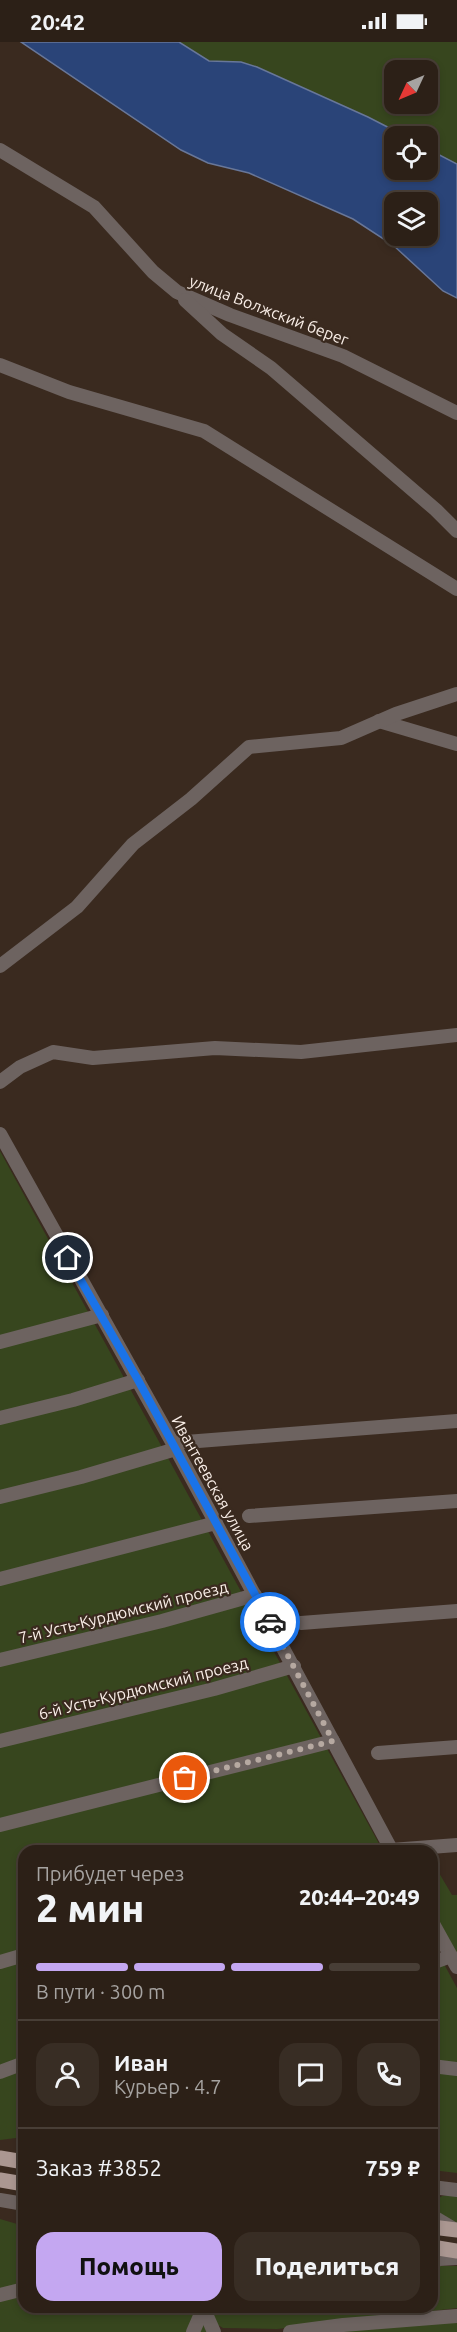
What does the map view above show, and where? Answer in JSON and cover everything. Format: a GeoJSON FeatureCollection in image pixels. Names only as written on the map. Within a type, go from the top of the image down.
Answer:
{"type":"FeatureCollection","features":[{"type":"Feature","properties":{"kind":"main road"},"geometry":{"type":"LineString","coordinates":[[0,2158],[18,2161]]}},
{"type":"Feature","properties":{"kind":"main road"},"geometry":{"type":"LineString","coordinates":[[0,2180],[18,2183]]}},
{"type":"Feature","properties":{"kind":"main road"},"geometry":{"type":"LineString","coordinates":[[438,2228],[457,2230]]}},
{"type":"Feature","properties":{"kind":"main road"},"geometry":{"type":"LineString","coordinates":[[438,2248],[457,2251]]}},
{"type":"Feature","properties":{"kind":"street","name":"улица Волжский берег"},"geometry":{"type":"LineString","coordinates":[[0,150],[94,207],[153,272],[177,292],[230,315],[343,356],[457,413]]}},
{"type":"Feature","properties":{"kind":"street"},"geometry":{"type":"LineString","coordinates":[[177,292],[222,334],[271,368],[436,510],[457,531]]}},
{"type":"Feature","properties":{"kind":"street"},"geometry":{"type":"LineString","coordinates":[[0,365],[69,392],[204,431],[457,589]]}},
{"type":"Feature","properties":{"kind":"street"},"geometry":{"type":"LineString","coordinates":[[0,966],[77,907],[133,843],[191,799],[249,747],[341,738],[379,721],[457,694]]}},
{"type":"Feature","properties":{"kind":"street"},"geometry":{"type":"LineString","coordinates":[[379,721],[457,744]]}},
{"type":"Feature","properties":{"kind":"street"},"geometry":{"type":"LineString","coordinates":[[0,1082],[20,1067],[53,1052],[93,1058],[215,1048],[301,1052],[457,1035]]}},
{"type":"Feature","properties":{"kind":"street","name":"Ивантеевская улица"},"geometry":{"type":"LineString","coordinates":[[0,1134],[175,1446],[389,1845]]}},
{"type":"Feature","properties":{"kind":"street"},"geometry":{"type":"LineString","coordinates":[[0,1342],[102,1315]]}},
{"type":"Feature","properties":{"kind":"street"},"geometry":{"type":"LineString","coordinates":[[0,1418],[73,1400],[138,1380]]}},
{"type":"Feature","properties":{"kind":"street"},"geometry":{"type":"LineString","coordinates":[[0,1497],[81,1477],[175,1446],[457,1421]]}},
{"type":"Feature","properties":{"kind":"street"},"geometry":{"type":"LineString","coordinates":[[249,1516],[457,1501]]}},
{"type":"Feature","properties":{"kind":"street"},"geometry":{"type":"LineString","coordinates":[[0,1579],[216,1522]]}},
{"type":"Feature","properties":{"kind":"street","name":"7-й Усть-Курдюмский проезд"},"geometry":{"type":"LineString","coordinates":[[0,1660],[162,1621],[255,1595]]}},
{"type":"Feature","properties":{"kind":"street"},"geometry":{"type":"LineString","coordinates":[[301,1623],[457,1611]]}},
{"type":"Feature","properties":{"kind":"street","name":"6-й Усть-Курдюмский проезд"},"geometry":{"type":"LineString","coordinates":[[0,1741],[214,1689],[294,1666]]}},
{"type":"Feature","properties":{"kind":"street"},"geometry":{"type":"LineString","coordinates":[[0,1825],[333,1741]]}},
{"type":"Feature","properties":{"kind":"street"},"geometry":{"type":"LineString","coordinates":[[378,1753],[457,1747]]}},
{"type":"Feature","properties":{"kind":"street"},"geometry":{"type":"LineString","coordinates":[[438,1846],[457,1845]]}},
{"type":"Feature","properties":{"kind":"street"},"geometry":{"type":"LineString","coordinates":[[438,1933],[454,1962],[438,1963]]}},
{"type":"Feature","properties":{"kind":"street"},"geometry":{"type":"LineString","coordinates":[[0,1962],[18,1957]]}},
{"type":"Feature","properties":{"kind":"street"},"geometry":{"type":"LineString","coordinates":[[0,2072],[18,2065]]}},
{"type":"Feature","properties":{"kind":"street"},"geometry":{"type":"LineString","coordinates":[[438,2067],[457,2069]]}},
{"type":"Feature","properties":{"kind":"street"},"geometry":{"type":"LineString","coordinates":[[438,2188],[457,2190]]}},
{"type":"Feature","properties":{"kind":"street"},"geometry":{"type":"LineString","coordinates":[[0,2200],[18,2203]]}},
{"type":"Feature","properties":{"kind":"street"},"geometry":{"type":"LineString","coordinates":[[438,2219],[457,2230]]}},
{"type":"Feature","properties":{"kind":"street"},"geometry":{"type":"LineString","coordinates":[[438,2260],[457,2258]]}},
{"type":"Feature","properties":{"kind":"street"},"geometry":{"type":"LineString","coordinates":[[0,2295],[18,2290]]}},
{"type":"Feature","properties":{"kind":"street"},"geometry":{"type":"LineString","coordinates":[[193,2332],[200,2313]]}},
{"type":"Feature","properties":{"kind":"street"},"geometry":{"type":"LineString","coordinates":[[204,2313],[214,2332]]}},
{"type":"Feature","properties":{"kind":"street"},"geometry":{"type":"LineString","coordinates":[[291,2332],[409,2327],[457,2316]]}},
{"type":"Feature","properties":{"kind":"green space"},"geometry":{"type":"Polygon","coordinates":[[[179,42],[457,42],[457,164],[438,154],[438,126],[386,126],[257,67],[228,61],[209,61],[179,42]]]}},
{"type":"Feature","properties":{"kind":"green space"},"geometry":{"type":"Polygon","coordinates":[[[0,1151],[380,1845],[18,1845],[18,2138],[0,2140],[0,1151]]]}},
{"type":"Feature","properties":{"kind":"green space"},"geometry":{"type":"Polygon","coordinates":[[[438,1871],[452,1895],[457,1895],[457,1955],[438,1920],[438,1871]]]}},
{"type":"Feature","properties":{"kind":"green space"},"geometry":{"type":"Polygon","coordinates":[[[438,1953],[457,1988],[457,2173],[438,2171],[438,1953]]]}},
{"type":"Feature","properties":{"kind":"green space"},"geometry":{"type":"Polygon","coordinates":[[[442,2196],[457,2196],[457,2224],[438,2214],[438,2199],[442,2196]]]}},
{"type":"Feature","properties":{"kind":"green space"},"geometry":{"type":"Polygon","coordinates":[[[0,2219],[18,2224],[18,2313],[203,2313],[210,2332],[0,2332],[0,2219]]]}},
{"type":"Feature","properties":{"kind":"green space"},"geometry":{"type":"Polygon","coordinates":[[[457,2266],[457,2308],[438,2310],[438,2267],[457,2266]]]}},
{"type":"Feature","properties":{"kind":"green space"},"geometry":{"type":"Polygon","coordinates":[[[211,2313],[414,2313],[277,2329],[223,2328],[218,2325],[211,2313]]]}},
{"type":"Feature","properties":{"kind":"green space"},"geometry":{"type":"Polygon","coordinates":[[[457,2321],[457,2332],[297,2332],[457,2321]]]}},
{"type":"Feature","properties":{"kind":"water"},"geometry":{"type":"Polygon","coordinates":[[[21,42],[179,42],[209,61],[241,62],[257,67],[386,126],[384,180],[438,180],[438,154],[457,164],[457,298],[443,291],[394,246],[438,246],[438,192],[384,192],[384,239],[353,219],[249,173],[208,163],[181,150],[21,42]]]}},
{"type":"Feature","properties":{"kind":"way so far"},"geometry":{"type":"LineString","coordinates":[[185,1778],[333,1741],[270,1622]]}},
{"type":"Feature","properties":{"kind":"route"},"geometry":{"type":"LineString","coordinates":[[68,1258],[102,1315],[270,1622]]}}]}
